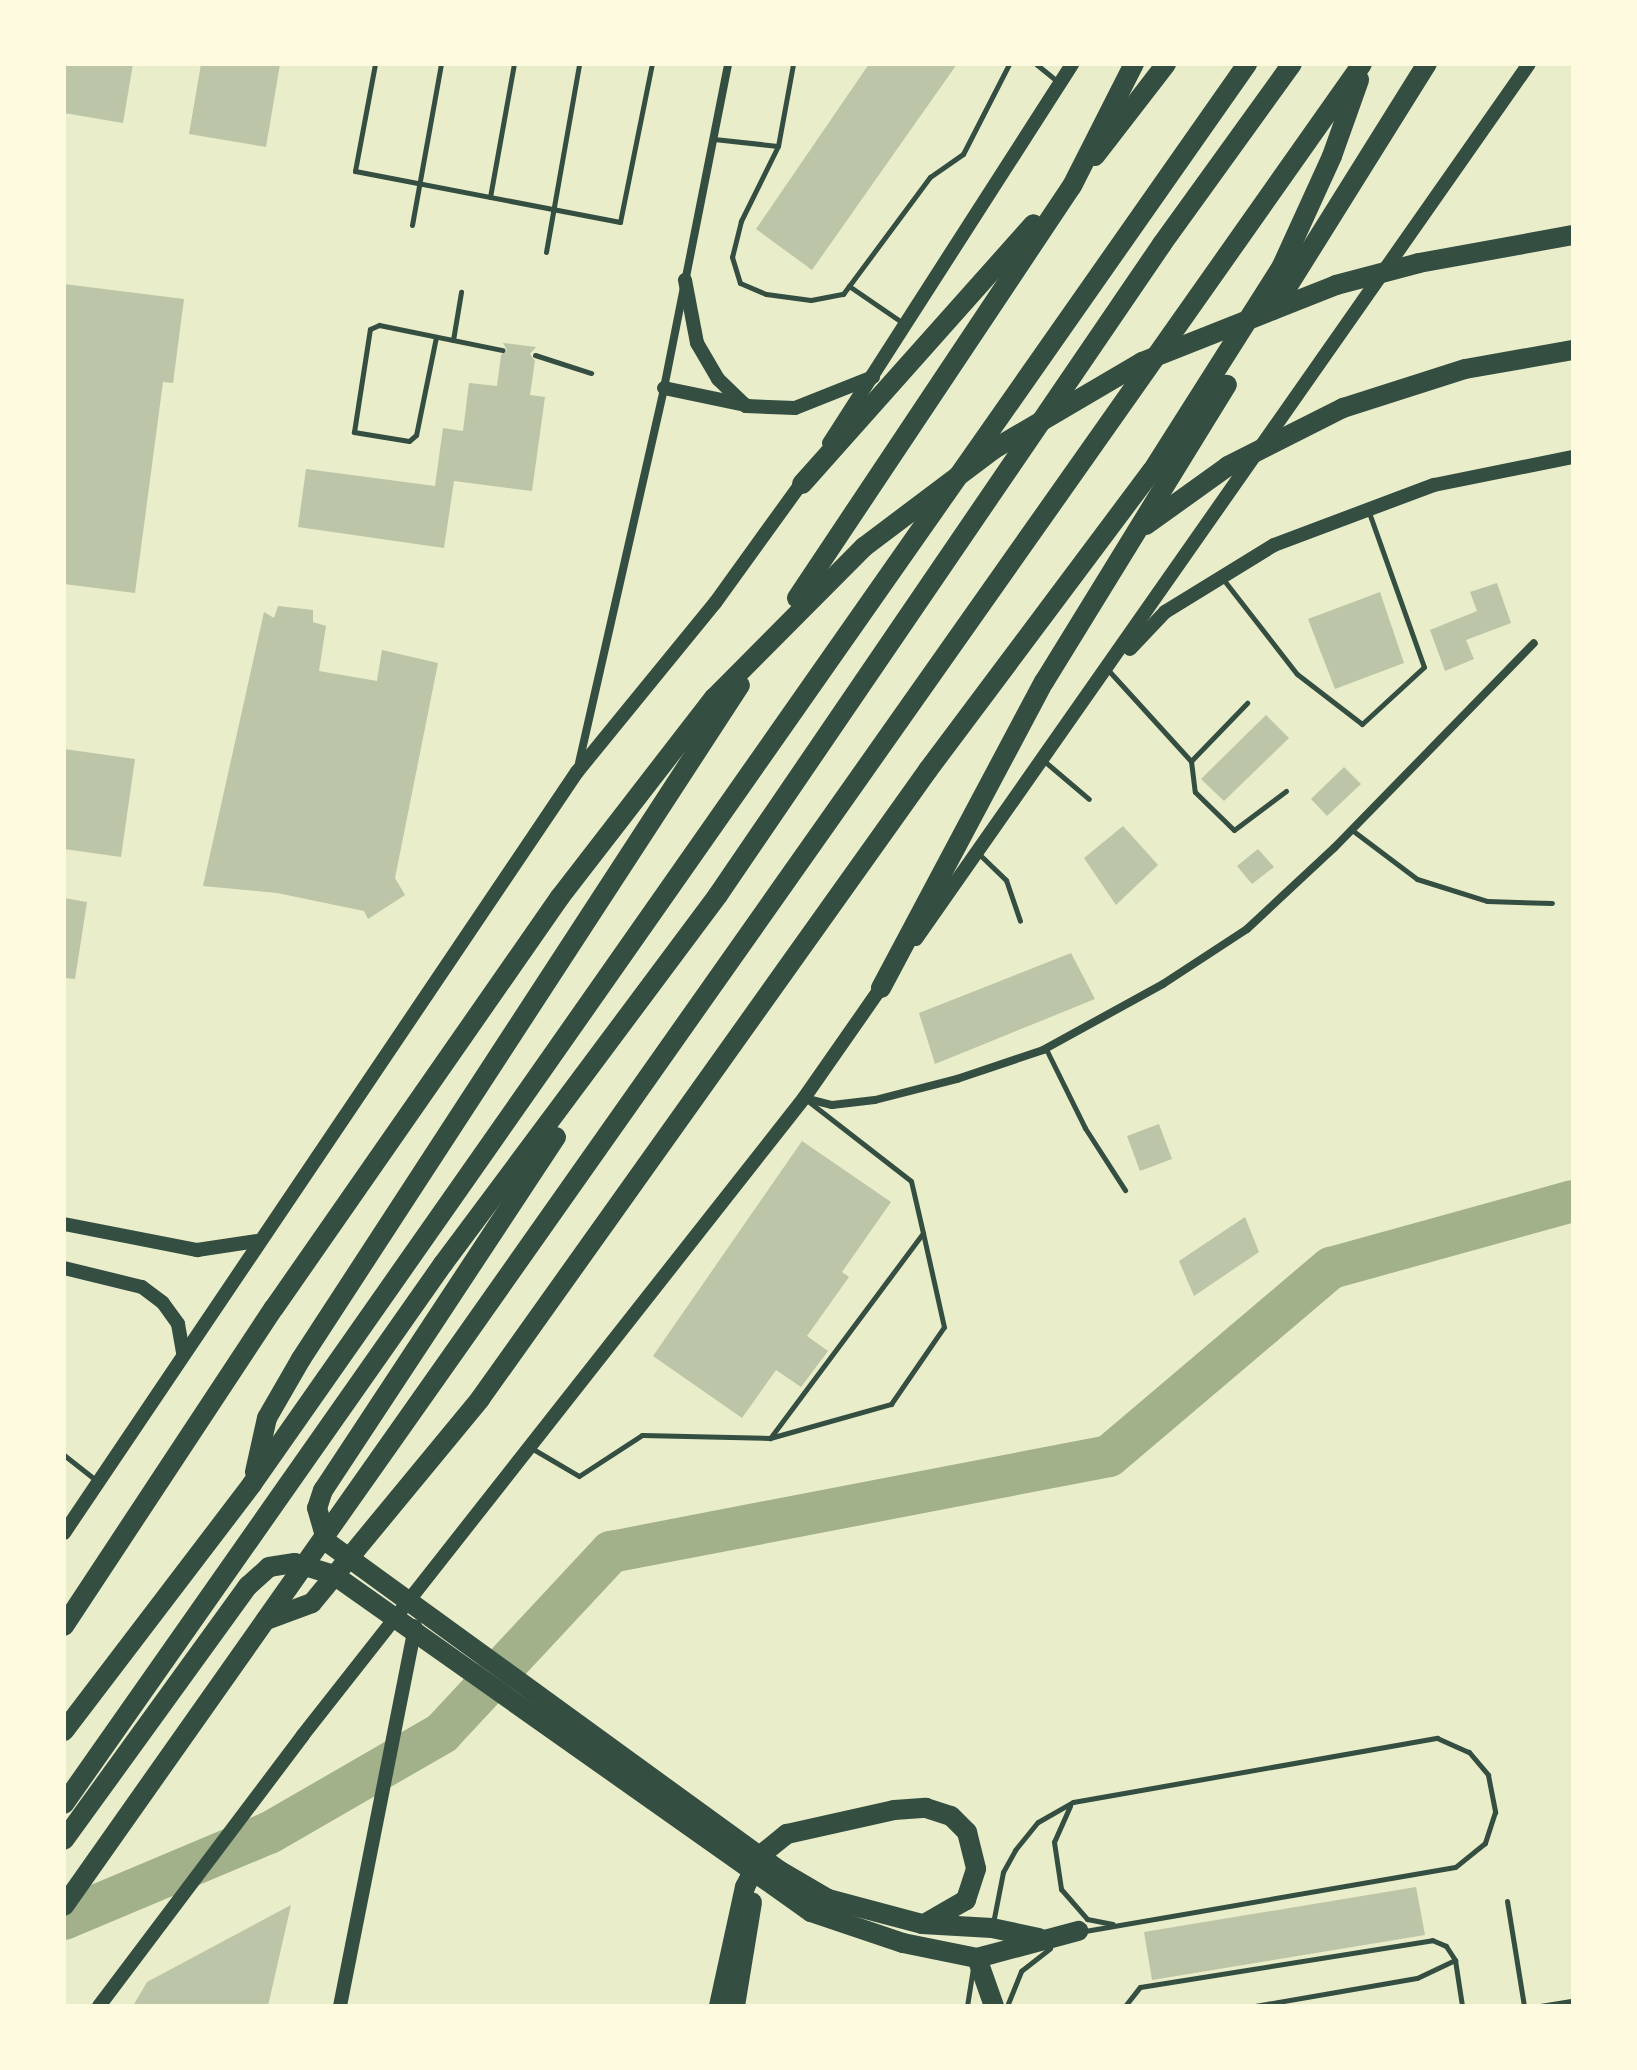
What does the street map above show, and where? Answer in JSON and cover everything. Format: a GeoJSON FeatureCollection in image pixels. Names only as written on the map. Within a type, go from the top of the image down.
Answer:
{"type":"FeatureCollection","features":[{"type":"Feature","properties":{"kind":"highway"},"geometry":{"type":"LineString","coordinates":[[252,1484],[267,1418],[301,1359],[769,641],[1072,186],[1134,64]]}},
{"type":"Feature","properties":{"kind":"highway"},"geometry":{"type":"LineString","coordinates":[[802,484],[1122,126],[1166,64]]}},
{"type":"Feature","properties":{"kind":"highway"},"geometry":{"type":"LineString","coordinates":[[64,1731],[252,1484],[1247,64]]}},
{"type":"Feature","properties":{"kind":"highway"},"geometry":{"type":"LineString","coordinates":[[64,1804],[443,1264],[718,895],[952,549],[1292,64]]}},
{"type":"Feature","properties":{"kind":"highway"},"geometry":{"type":"LineString","coordinates":[[266,1620],[312,1603],[480,1399],[965,719],[1152,471],[1251,322],[1315,196],[1363,64]]}},
{"type":"Feature","properties":{"kind":"highway"},"geometry":{"type":"LineString","coordinates":[[64,1906],[1363,64]]}},
{"type":"Feature","properties":{"kind":"highway"},"geometry":{"type":"LineString","coordinates":[[881,988],[1044,682],[1427,64]]}},
{"type":"Feature","properties":{"kind":"highway"},"geometry":{"type":"LineString","coordinates":[[64,1626],[274,1308],[560,897],[714,698],[864,547],[994,449],[1142,362],[1336,285],[1419,263],[1573,235]]}},
{"type":"Feature","properties":{"kind":"highway"},"geometry":{"type":"LineString","coordinates":[[1039,622],[1176,502],[1270,442],[1421,380],[1573,350]]}},
{"type":"Feature","properties":{"kind":"highway"},"geometry":{"type":"LineString","coordinates":[[617,1034],[569,1118],[348,1448],[323,1490],[319,1524],[335,1551],[837,1914],[1039,1938]]}},
{"type":"Feature","properties":{"kind":"highway"},"geometry":{"type":"LineString","coordinates":[[64,1840],[248,1586],[269,1567],[295,1563],[334,1575],[768,1887],[903,1943],[980,1953],[1078,1931]]}},
{"type":"Feature","properties":{"kind":"highway"},"geometry":{"type":"LineString","coordinates":[[719,2006],[735,1920],[754,1870],[762,1854],[787,1834],[812,1825],[894,1810],[926,1808],[951,1816],[967,1832],[976,1869],[966,1900],[922,1924]]}},
{"type":"Feature","properties":{"kind":"highway"},"geometry":{"type":"LineString","coordinates":[[735,2006],[754,1870]]}},
{"type":"Feature","properties":{"kind":"highway"},"geometry":{"type":"LineString","coordinates":[[980,1953],[994,2006]]}},
{"type":"Feature","properties":{"kind":"main road"},"geometry":{"type":"LineString","coordinates":[[64,1533],[257,1241],[577,772],[715,603],[802,484],[1072,64]]}},
{"type":"Feature","properties":{"kind":"main road"},"geometry":{"type":"LineString","coordinates":[[99,2006],[123,1970],[303,1735],[804,1098],[1529,64]]}},
{"type":"Feature","properties":{"kind":"main road"},"geometry":{"type":"LineString","coordinates":[[685,280],[697,343],[718,379],[746,406]]}},
{"type":"Feature","properties":{"kind":"main road"},"geometry":{"type":"LineString","coordinates":[[664,388],[746,406],[795,408],[873,377]]}},
{"type":"Feature","properties":{"kind":"main road"},"geometry":{"type":"LineString","coordinates":[[1094,687],[1165,612],[1274,545],[1367,507],[1434,485],[1573,457]]}},
{"type":"Feature","properties":{"kind":"main road"},"geometry":{"type":"LineString","coordinates":[[64,1224],[197,1250],[257,1241]]}},
{"type":"Feature","properties":{"kind":"main road"},"geometry":{"type":"LineString","coordinates":[[64,1268],[142,1287],[163,1303],[178,1324],[183,1353]]}},
{"type":"Feature","properties":{"kind":"main road"},"geometry":{"type":"LineString","coordinates":[[340,2006],[408,1679],[420,1585]]}},
{"type":"Feature","properties":{"kind":"street"},"geometry":{"type":"LineString","coordinates":[[577,772],[664,388],[728,64]]}},
{"type":"Feature","properties":{"kind":"street"},"geometry":{"type":"LineString","coordinates":[[804,1098],[832,1105],[875,1100],[1046,1049],[1163,984],[1247,929],[1352,830],[1534,643]]}},
{"type":"Feature","properties":{"kind":"lane"},"geometry":{"type":"LineString","coordinates":[[375,64],[355,171],[620,222],[652,64]]}},
{"type":"Feature","properties":{"kind":"lane"},"geometry":{"type":"LineString","coordinates":[[412,225],[441,64]]}},
{"type":"Feature","properties":{"kind":"lane"},"geometry":{"type":"LineString","coordinates":[[490,197],[514,64]]}},
{"type":"Feature","properties":{"kind":"lane"},"geometry":{"type":"LineString","coordinates":[[546,252],[579,64]]}},
{"type":"Feature","properties":{"kind":"lane"},"geometry":{"type":"LineString","coordinates":[[793,64],[778,146],[741,221],[732,257],[740,283],[766,294],[811,300],[843,294],[930,177],[963,154],[1009,64]]}},
{"type":"Feature","properties":{"kind":"lane"},"geometry":{"type":"LineString","coordinates":[[1036,64],[1060,84]]}},
{"type":"Feature","properties":{"kind":"lane"},"geometry":{"type":"LineString","coordinates":[[713,139],[778,146]]}},
{"type":"Feature","properties":{"kind":"lane"},"geometry":{"type":"LineString","coordinates":[[849,286],[906,325]]}},
{"type":"Feature","properties":{"kind":"lane"},"geometry":{"type":"LineString","coordinates":[[453,340],[461,292]]}},
{"type":"Feature","properties":{"kind":"lane"},"geometry":{"type":"LineString","coordinates":[[436,337],[416,435],[409,441],[354,432],[370,329],[379,325],[502,350]]}},
{"type":"Feature","properties":{"kind":"lane"},"geometry":{"type":"LineString","coordinates":[[535,355],[591,373]]}},
{"type":"Feature","properties":{"kind":"lane"},"geometry":{"type":"LineString","coordinates":[[1219,576],[1297,674],[1362,724],[1424,667],[1367,507]]}},
{"type":"Feature","properties":{"kind":"lane"},"geometry":{"type":"LineString","coordinates":[[1109,671],[1191,761],[1195,792],[1234,830],[1286,791]]}},
{"type":"Feature","properties":{"kind":"lane"},"geometry":{"type":"LineString","coordinates":[[1191,761],[1247,703]]}},
{"type":"Feature","properties":{"kind":"lane"},"geometry":{"type":"LineString","coordinates":[[1043,760],[1089,799]]}},
{"type":"Feature","properties":{"kind":"lane"},"geometry":{"type":"LineString","coordinates":[[1352,830],[1417,879],[1487,901],[1552,903]]}},
{"type":"Feature","properties":{"kind":"lane"},"geometry":{"type":"LineString","coordinates":[[977,852],[1006,880],[1020,921]]}},
{"type":"Feature","properties":{"kind":"lane"},"geometry":{"type":"LineString","coordinates":[[1046,1049],[1085,1128],[1125,1190]]}},
{"type":"Feature","properties":{"kind":"lane"},"geometry":{"type":"LineString","coordinates":[[529,1447],[579,1476],[642,1435],[770,1438],[891,1404],[944,1327],[911,1181],[804,1098]]}},
{"type":"Feature","properties":{"kind":"lane"},"geometry":{"type":"LineString","coordinates":[[770,1438],[923,1233]]}},
{"type":"Feature","properties":{"kind":"lane"},"geometry":{"type":"LineString","coordinates":[[64,1455],[98,1482]]}},
{"type":"Feature","properties":{"kind":"lane"},"geometry":{"type":"LineString","coordinates":[[990,1933],[1001,1881],[1015,1850],[1038,1822],[1073,1802],[1437,1738],[1469,1752],[1488,1775],[1495,1812],[1485,1843],[1455,1867],[1078,1931],[1021,1971],[1007,2006]]}},
{"type":"Feature","properties":{"kind":"lane"},"geometry":{"type":"LineString","coordinates":[[1073,1802],[1059,1821],[1054,1842],[1061,1889],[1087,1919],[1117,1925]]}},
{"type":"Feature","properties":{"kind":"lane"},"geometry":{"type":"LineString","coordinates":[[1507,1901],[1524,2006]]}},
{"type":"Feature","properties":{"kind":"lane"},"geometry":{"type":"LineString","coordinates":[[1125,2006],[1140,1987],[1432,1940],[1446,1946],[1455,1960],[1462,2006]]}},
{"type":"Feature","properties":{"kind":"lane"},"geometry":{"type":"LineString","coordinates":[[967,2006],[980,1953]]}},
{"type":"Feature","properties":{"kind":"lane"},"geometry":{"type":"LineString","coordinates":[[1255,2006],[1417,1978],[1455,1960]]}},
{"type":"Feature","properties":{"kind":"lane"},"geometry":{"type":"LineString","coordinates":[[1540,2006],[1573,2001]]}},
{"type":"Feature","properties":{"kind":"building"},"geometry":{"type":"Polygon","coordinates":[[[64,64],[133,64],[123,123],[64,113],[64,64]]]}},
{"type":"Feature","properties":{"kind":"building"},"geometry":{"type":"Polygon","coordinates":[[[201,64],[280,64],[266,147],[189,134],[201,64]]]}},
{"type":"Feature","properties":{"kind":"building"},"geometry":{"type":"Polygon","coordinates":[[[869,64],[957,64],[812,270],[756,229],[869,64]]]}},
{"type":"Feature","properties":{"kind":"building"},"geometry":{"type":"Polygon","coordinates":[[[64,284],[184,299],[173,383],[163,382],[135,593],[64,584],[64,284]]]}},
{"type":"Feature","properties":{"kind":"building"},"geometry":{"type":"Polygon","coordinates":[[[503,343],[536,347],[530,354],[535,361],[530,395],[545,397],[532,491],[454,481],[444,548],[298,527],[306,469],[435,486],[443,428],[463,431],[469,383],[497,386],[501,355],[507,350],[503,343]]]}},
{"type":"Feature","properties":{"kind":"building"},"geometry":{"type":"Polygon","coordinates":[[[1497,583],[1511,623],[1466,640],[1474,659],[1445,671],[1430,630],[1477,611],[1470,592],[1497,583]]]}},
{"type":"Feature","properties":{"kind":"building"},"geometry":{"type":"Polygon","coordinates":[[[1380,592],[1404,663],[1335,689],[1308,619],[1380,592]]]}},
{"type":"Feature","properties":{"kind":"building"},"geometry":{"type":"Polygon","coordinates":[[[278,606],[313,610],[313,622],[326,626],[319,671],[377,681],[382,650],[438,663],[395,878],[405,895],[368,919],[364,911],[277,893],[203,886],[264,612],[274,618],[278,606]]]}},
{"type":"Feature","properties":{"kind":"building"},"geometry":{"type":"Polygon","coordinates":[[[1266,715],[1289,738],[1224,801],[1201,779],[1266,715]]]}},
{"type":"Feature","properties":{"kind":"building"},"geometry":{"type":"Polygon","coordinates":[[[64,749],[135,759],[121,857],[64,849],[64,749]]]}},
{"type":"Feature","properties":{"kind":"building"},"geometry":{"type":"Polygon","coordinates":[[[1344,767],[1361,784],[1327,816],[1311,799],[1344,767]]]}},
{"type":"Feature","properties":{"kind":"building"},"geometry":{"type":"Polygon","coordinates":[[[1123,826],[1158,865],[1116,905],[1084,858],[1123,826]]]}},
{"type":"Feature","properties":{"kind":"building"},"geometry":{"type":"Polygon","coordinates":[[[1258,849],[1274,867],[1252,884],[1237,866],[1258,849]]]}},
{"type":"Feature","properties":{"kind":"building"},"geometry":{"type":"Polygon","coordinates":[[[64,898],[87,902],[75,979],[64,978],[64,898]]]}},
{"type":"Feature","properties":{"kind":"building"},"geometry":{"type":"Polygon","coordinates":[[[1071,953],[1095,999],[935,1064],[919,1013],[1071,953]]]}},
{"type":"Feature","properties":{"kind":"building"},"geometry":{"type":"Polygon","coordinates":[[[1159,1124],[1172,1159],[1140,1171],[1127,1136],[1159,1124]]]}},
{"type":"Feature","properties":{"kind":"building"},"geometry":{"type":"Polygon","coordinates":[[[802,1141],[891,1202],[842,1272],[849,1277],[807,1336],[828,1351],[801,1387],[776,1370],[742,1418],[653,1356],[802,1141]]]}},
{"type":"Feature","properties":{"kind":"building"},"geometry":{"type":"Polygon","coordinates":[[[1245,1217],[1259,1252],[1194,1296],[1179,1261],[1245,1217]]]}},
{"type":"Feature","properties":{"kind":"building"},"geometry":{"type":"Polygon","coordinates":[[[1416,1887],[1425,1935],[1152,1980],[1144,1932],[1416,1887]]]}},
{"type":"Feature","properties":{"kind":"building"},"geometry":{"type":"Polygon","coordinates":[[[291,1905],[268,2006],[133,2006],[147,1982],[291,1905]]]}},
{"type":"Feature","properties":{"kind":"waterway"},"geometry":{"type":"LineString","coordinates":[[64,1919],[269,1833],[442,1733],[611,1552],[1109,1456],[1331,1268],[1573,1201]]}}]}
